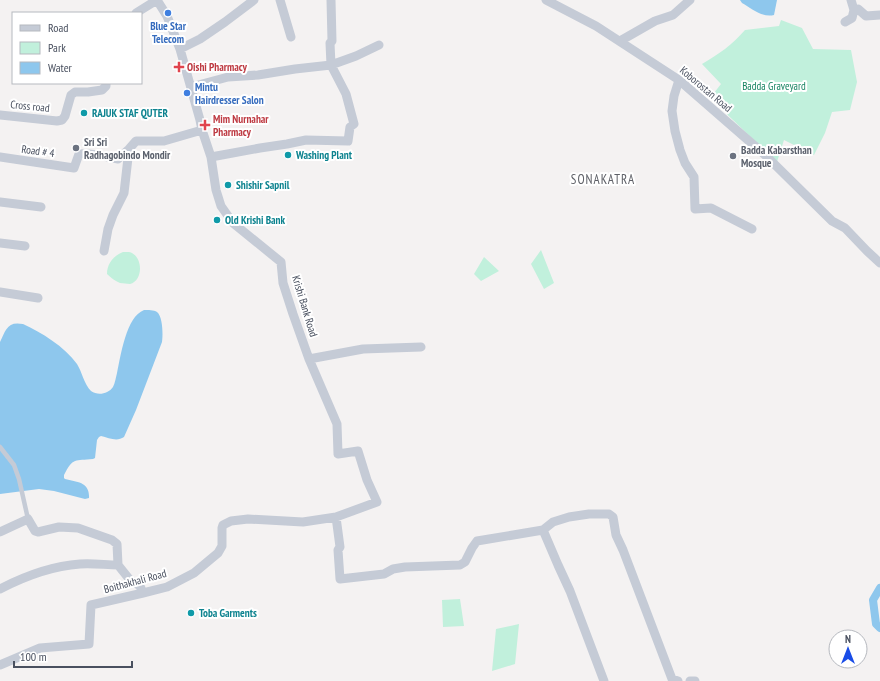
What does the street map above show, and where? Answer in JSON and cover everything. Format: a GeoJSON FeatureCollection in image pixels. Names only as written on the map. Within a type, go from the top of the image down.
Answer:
{"type":"FeatureCollection","features":[{"type":"Feature","properties":{"kind":"street"},"geometry":{"type":"LineString","coordinates":[[138,12],[157,0]]}},
{"type":"Feature","properties":{"kind":"street","name":"Krishi Bank Road"},"geometry":{"type":"LineString","coordinates":[[157,0],[167,16],[180,49],[202,130],[211,157],[216,190],[222,206],[233,223],[281,262],[283,282],[293,314],[309,359],[338,424],[338,454],[358,451],[367,480],[377,502]]}},
{"type":"Feature","properties":{"kind":"street"},"geometry":{"type":"LineString","coordinates":[[180,49],[200,39],[254,0]]}},
{"type":"Feature","properties":{"kind":"street"},"geometry":{"type":"LineString","coordinates":[[280,0],[291,37]]}},
{"type":"Feature","properties":{"kind":"street"},"geometry":{"type":"LineString","coordinates":[[211,157],[306,140],[348,141],[350,127],[354,124],[346,94],[331,65],[331,0]]}},
{"type":"Feature","properties":{"kind":"street","name":"Koborostan Road"},"geometry":{"type":"LineString","coordinates":[[546,0],[564,4],[679,80],[764,154],[832,221],[845,228],[880,263]]}},
{"type":"Feature","properties":{"kind":"street"},"geometry":{"type":"LineString","coordinates":[[620,41],[655,21],[673,15],[690,0]]}},
{"type":"Feature","properties":{"kind":"street"},"geometry":{"type":"LineString","coordinates":[[845,22],[852,18],[854,10],[851,0]]}},
{"type":"Feature","properties":{"kind":"street"},"geometry":{"type":"LineString","coordinates":[[854,10],[858,9],[866,16],[880,15]]}},
{"type":"Feature","properties":{"kind":"street"},"geometry":{"type":"LineString","coordinates":[[191,87],[228,77],[258,75],[331,65],[380,45]]}},
{"type":"Feature","properties":{"kind":"street"},"geometry":{"type":"LineString","coordinates":[[679,80],[674,96],[672,111],[680,150],[685,163],[694,177],[694,209],[711,208],[752,230]]}},
{"type":"Feature","properties":{"kind":"street","name":"Cross road"},"geometry":{"type":"LineString","coordinates":[[0,115],[57,121],[62,120],[65,116],[71,95],[75,92],[102,90],[106,84]]}},
{"type":"Feature","properties":{"kind":"street"},"geometry":{"type":"LineString","coordinates":[[104,251],[108,229],[124,193],[129,149],[136,141],[164,141],[202,130]]}},
{"type":"Feature","properties":{"kind":"street","name":"Road # 4"},"geometry":{"type":"LineString","coordinates":[[0,157],[74,168],[79,154],[92,153],[118,159],[129,149]]}},
{"type":"Feature","properties":{"kind":"street"},"geometry":{"type":"LineString","coordinates":[[0,202],[40,207]]}},
{"type":"Feature","properties":{"kind":"street"},"geometry":{"type":"LineString","coordinates":[[0,242],[25,246]]}},
{"type":"Feature","properties":{"kind":"street"},"geometry":{"type":"LineString","coordinates":[[0,292],[38,298]]}},
{"type":"Feature","properties":{"kind":"street"},"geometry":{"type":"LineString","coordinates":[[309,359],[363,349],[421,347]]}},
{"type":"Feature","properties":{"kind":"street","name":"Boithakhali Road"},"geometry":{"type":"LineString","coordinates":[[0,665],[40,648],[89,644],[91,605],[168,586],[194,573],[218,553],[222,546],[223,525],[231,521],[248,519],[303,522],[336,517],[377,502]]}},
{"type":"Feature","properties":{"kind":"street"},"geometry":{"type":"LineString","coordinates":[[336,517],[340,547],[338,550],[340,579],[384,574],[405,567],[460,565],[464,562],[478,541],[543,530],[553,522],[569,517],[589,514],[609,514],[613,517],[616,535],[672,679],[678,681]]}},
{"type":"Feature","properties":{"kind":"street"},"geometry":{"type":"LineString","coordinates":[[0,532],[28,519],[35,531],[38,532],[59,528],[78,528],[112,540],[117,544],[118,565],[130,580],[140,586],[143,593]]}},
{"type":"Feature","properties":{"kind":"street"},"geometry":{"type":"LineString","coordinates":[[543,530],[570,591],[604,681]]}},
{"type":"Feature","properties":{"kind":"street"},"geometry":{"type":"LineString","coordinates":[[0,589],[8,584],[57,567],[81,564],[118,565]]}},
{"type":"Feature","properties":{"kind":"street"},"geometry":{"type":"LineString","coordinates":[[690,681],[695,681]]}},
{"type":"Feature","properties":{"kind":"lane"},"geometry":{"type":"LineString","coordinates":[[0,447],[14,465],[19,479],[28,519]]}},
{"type":"Feature","properties":{"kind":"green space","name":"Badda Graveyard"},"geometry":{"type":"Polygon","coordinates":[[[781,20],[802,28],[813,49],[851,50],[857,82],[850,110],[832,112],[825,133],[814,155],[784,140],[776,165],[757,143],[710,98],[721,84],[702,64],[725,49],[745,30],[779,26],[781,20]]]}},
{"type":"Feature","properties":{"kind":"green space"},"geometry":{"type":"Polygon","coordinates":[[[541,250],[554,283],[544,289],[531,264],[541,250]]]}},
{"type":"Feature","properties":{"kind":"green space"},"geometry":{"type":"Polygon","coordinates":[[[123,252],[134,254],[139,262],[140,273],[138,278],[135,282],[130,284],[120,283],[107,274],[111,261],[123,252]]]}},
{"type":"Feature","properties":{"kind":"green space"},"geometry":{"type":"Polygon","coordinates":[[[484,257],[499,271],[481,281],[474,274],[484,257]]]}},
{"type":"Feature","properties":{"kind":"green space"},"geometry":{"type":"Polygon","coordinates":[[[460,599],[464,626],[443,627],[442,600],[460,599]]]}},
{"type":"Feature","properties":{"kind":"green space"},"geometry":{"type":"Polygon","coordinates":[[[519,624],[515,664],[492,671],[496,629],[519,624]]]}},
{"type":"Feature","properties":{"kind":"water"},"geometry":{"type":"Polygon","coordinates":[[[740,0],[777,0],[774,15],[770,16],[758,12],[742,3],[740,0]]]}},
{"type":"Feature","properties":{"kind":"water"},"geometry":{"type":"Polygon","coordinates":[[[144,310],[151,310],[159,314],[162,326],[162,342],[124,437],[110,439],[101,436],[99,437],[97,440],[95,458],[75,461],[70,465],[64,475],[65,479],[78,482],[85,486],[89,493],[89,498],[85,499],[54,491],[39,489],[0,494],[0,342],[8,327],[18,323],[23,324],[52,341],[72,357],[91,391],[94,393],[103,394],[113,387],[125,337],[133,320],[144,310]]]}},
{"type":"Feature","properties":{"kind":"waterway"},"geometry":{"type":"LineString","coordinates":[[880,588],[873,600],[876,624],[880,628]]}},
{"type":"Feature","properties":{"kind":"place","name":"Blue Star Telecom"},"geometry":{"type":"Point","coordinates":[168,13]}},
{"type":"Feature","properties":{"kind":"place","name":"Oishi Pharmacy"},"geometry":{"type":"Point","coordinates":[179,67]}},
{"type":"Feature","properties":{"kind":"place","name":"Mintu Hairdresser Salon"},"geometry":{"type":"Point","coordinates":[187,93]}},
{"type":"Feature","properties":{"kind":"place","name":"RAJUK STAF QUTER"},"geometry":{"type":"Point","coordinates":[84,113]}},
{"type":"Feature","properties":{"kind":"place","name":"Mim Nurnahar Pharmacy"},"geometry":{"type":"Point","coordinates":[205,125]}},
{"type":"Feature","properties":{"kind":"place","name":"Sri Sri Radhagobindo Mondir"},"geometry":{"type":"Point","coordinates":[76,148]}},
{"type":"Feature","properties":{"kind":"place","name":"Washing Plant"},"geometry":{"type":"Point","coordinates":[288,155]}},
{"type":"Feature","properties":{"kind":"place","name":"Badda Kabarsthan Mosque"},"geometry":{"type":"Point","coordinates":[733,156]}},
{"type":"Feature","properties":{"kind":"place","name":"Shishir Sapnil"},"geometry":{"type":"Point","coordinates":[228,185]}},
{"type":"Feature","properties":{"kind":"place","name":"Old Krishi Bank"},"geometry":{"type":"Point","coordinates":[217,220]}},
{"type":"Feature","properties":{"kind":"place","name":"Toba Garments"},"geometry":{"type":"Point","coordinates":[191,613]}},
{"type":"Feature","properties":{"kind":"district","name":"SONAKATRA"},"geometry":{"type":"Point","coordinates":[603,179]}}]}
